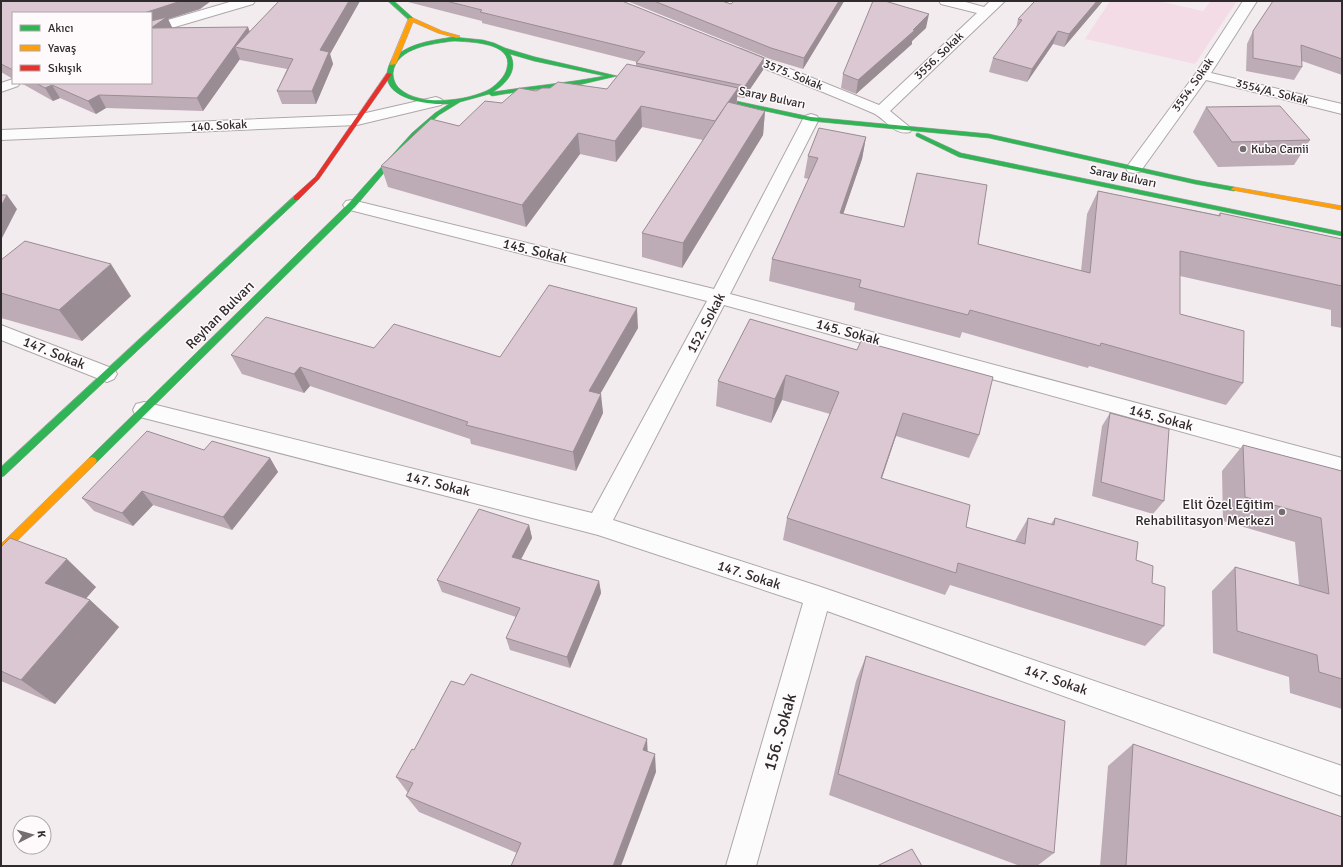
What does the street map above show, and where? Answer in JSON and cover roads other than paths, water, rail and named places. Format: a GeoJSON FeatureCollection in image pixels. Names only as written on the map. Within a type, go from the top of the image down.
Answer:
{"type":"FeatureCollection","features":[{"type":"Feature","properties":{"kind":"main road"},"geometry":{"type":"LineString","coordinates":[[389,1],[411,19],[440,32],[488,43],[501,49],[534,58],[617,77],[574,84],[529,88],[458,101],[436,102],[415,99],[400,93],[391,84],[389,74]]}},
{"type":"Feature","properties":{"kind":"main road"},"geometry":{"type":"LineString","coordinates":[[1,473],[317,178],[389,74],[411,19]]}},
{"type":"Feature","properties":{"kind":"main road"},"geometry":{"type":"LineString","coordinates":[[393,64],[403,54],[423,45],[453,39],[472,40]]}},
{"type":"Feature","properties":{"kind":"main road"},"geometry":{"type":"LineString","coordinates":[[479,96],[496,88],[508,78],[512,66],[509,57],[501,49]]}},
{"type":"Feature","properties":{"kind":"main road","name":"Saray Bulvarı"},"geometry":{"type":"LineString","coordinates":[[697,94],[811,119],[989,136],[1195,182],[1342,208]]}},
{"type":"Feature","properties":{"kind":"main road","name":"Reyhan Bulvarı"},"geometry":{"type":"LineString","coordinates":[[1,550],[352,205],[414,134],[438,114],[458,101]]}},
{"type":"Feature","properties":{"kind":"main road","name":"Saray Bulvarı"},"geometry":{"type":"LineString","coordinates":[[904,129],[959,155],[1342,234]]}},
{"type":"Feature","properties":{"kind":"street"},"geometry":{"type":"LineString","coordinates":[[152,30],[170,23],[248,1]]}},
{"type":"Feature","properties":{"kind":"street"},"geometry":{"type":"LineString","coordinates":[[946,1],[985,12]]}},
{"type":"Feature","properties":{"kind":"street","name":"3556. Sokak"},"geometry":{"type":"LineString","coordinates":[[881,111],[998,1]]}},
{"type":"Feature","properties":{"kind":"street","name":"3554. Sokak"},"geometry":{"type":"LineString","coordinates":[[1134,168],[1202,75],[1250,1]]}},
{"type":"Feature","properties":{"kind":"street","name":"3575. Sokak"},"geometry":{"type":"LineString","coordinates":[[720,46],[881,111],[904,129]]}},
{"type":"Feature","properties":{"kind":"street","name":"3554/A. Sokak"},"geometry":{"type":"LineString","coordinates":[[1202,75],[1342,109]]}},
{"type":"Feature","properties":{"kind":"street"},"geometry":{"type":"LineString","coordinates":[[1,88],[12,83]]}},
{"type":"Feature","properties":{"kind":"street","name":"140. Sokak"},"geometry":{"type":"LineString","coordinates":[[1,136],[357,120],[436,102]]}},
{"type":"Feature","properties":{"kind":"street","name":"152. Sokak"},"geometry":{"type":"LineString","coordinates":[[598,525],[719,297],[811,119]]}},
{"type":"Feature","properties":{"kind":"street","name":"145. Sokak"},"geometry":{"type":"LineString","coordinates":[[352,205],[719,297],[1342,467]]}},
{"type":"Feature","properties":{"kind":"street","name":"147. Sokak"},"geometry":{"type":"LineString","coordinates":[[1,332],[106,374]]}},
{"type":"Feature","properties":{"kind":"street","name":"147. Sokak"},"geometry":{"type":"LineString","coordinates":[[144,410],[598,525],[818,597],[1342,780]]}},
{"type":"Feature","properties":{"kind":"street","name":"156. Sokak"},"geometry":{"type":"LineString","coordinates":[[741,866],[818,597]]}},
{"type":"Feature","properties":{"kind":"place","name":"Kuba Camii"},"geometry":{"type":"Point","coordinates":[1243,149]}},
{"type":"Feature","properties":{"kind":"place","name":"Elit Özel Eğitim Rehabilitasyon Merkezi"},"geometry":{"type":"Point","coordinates":[1282,512]}}]}
